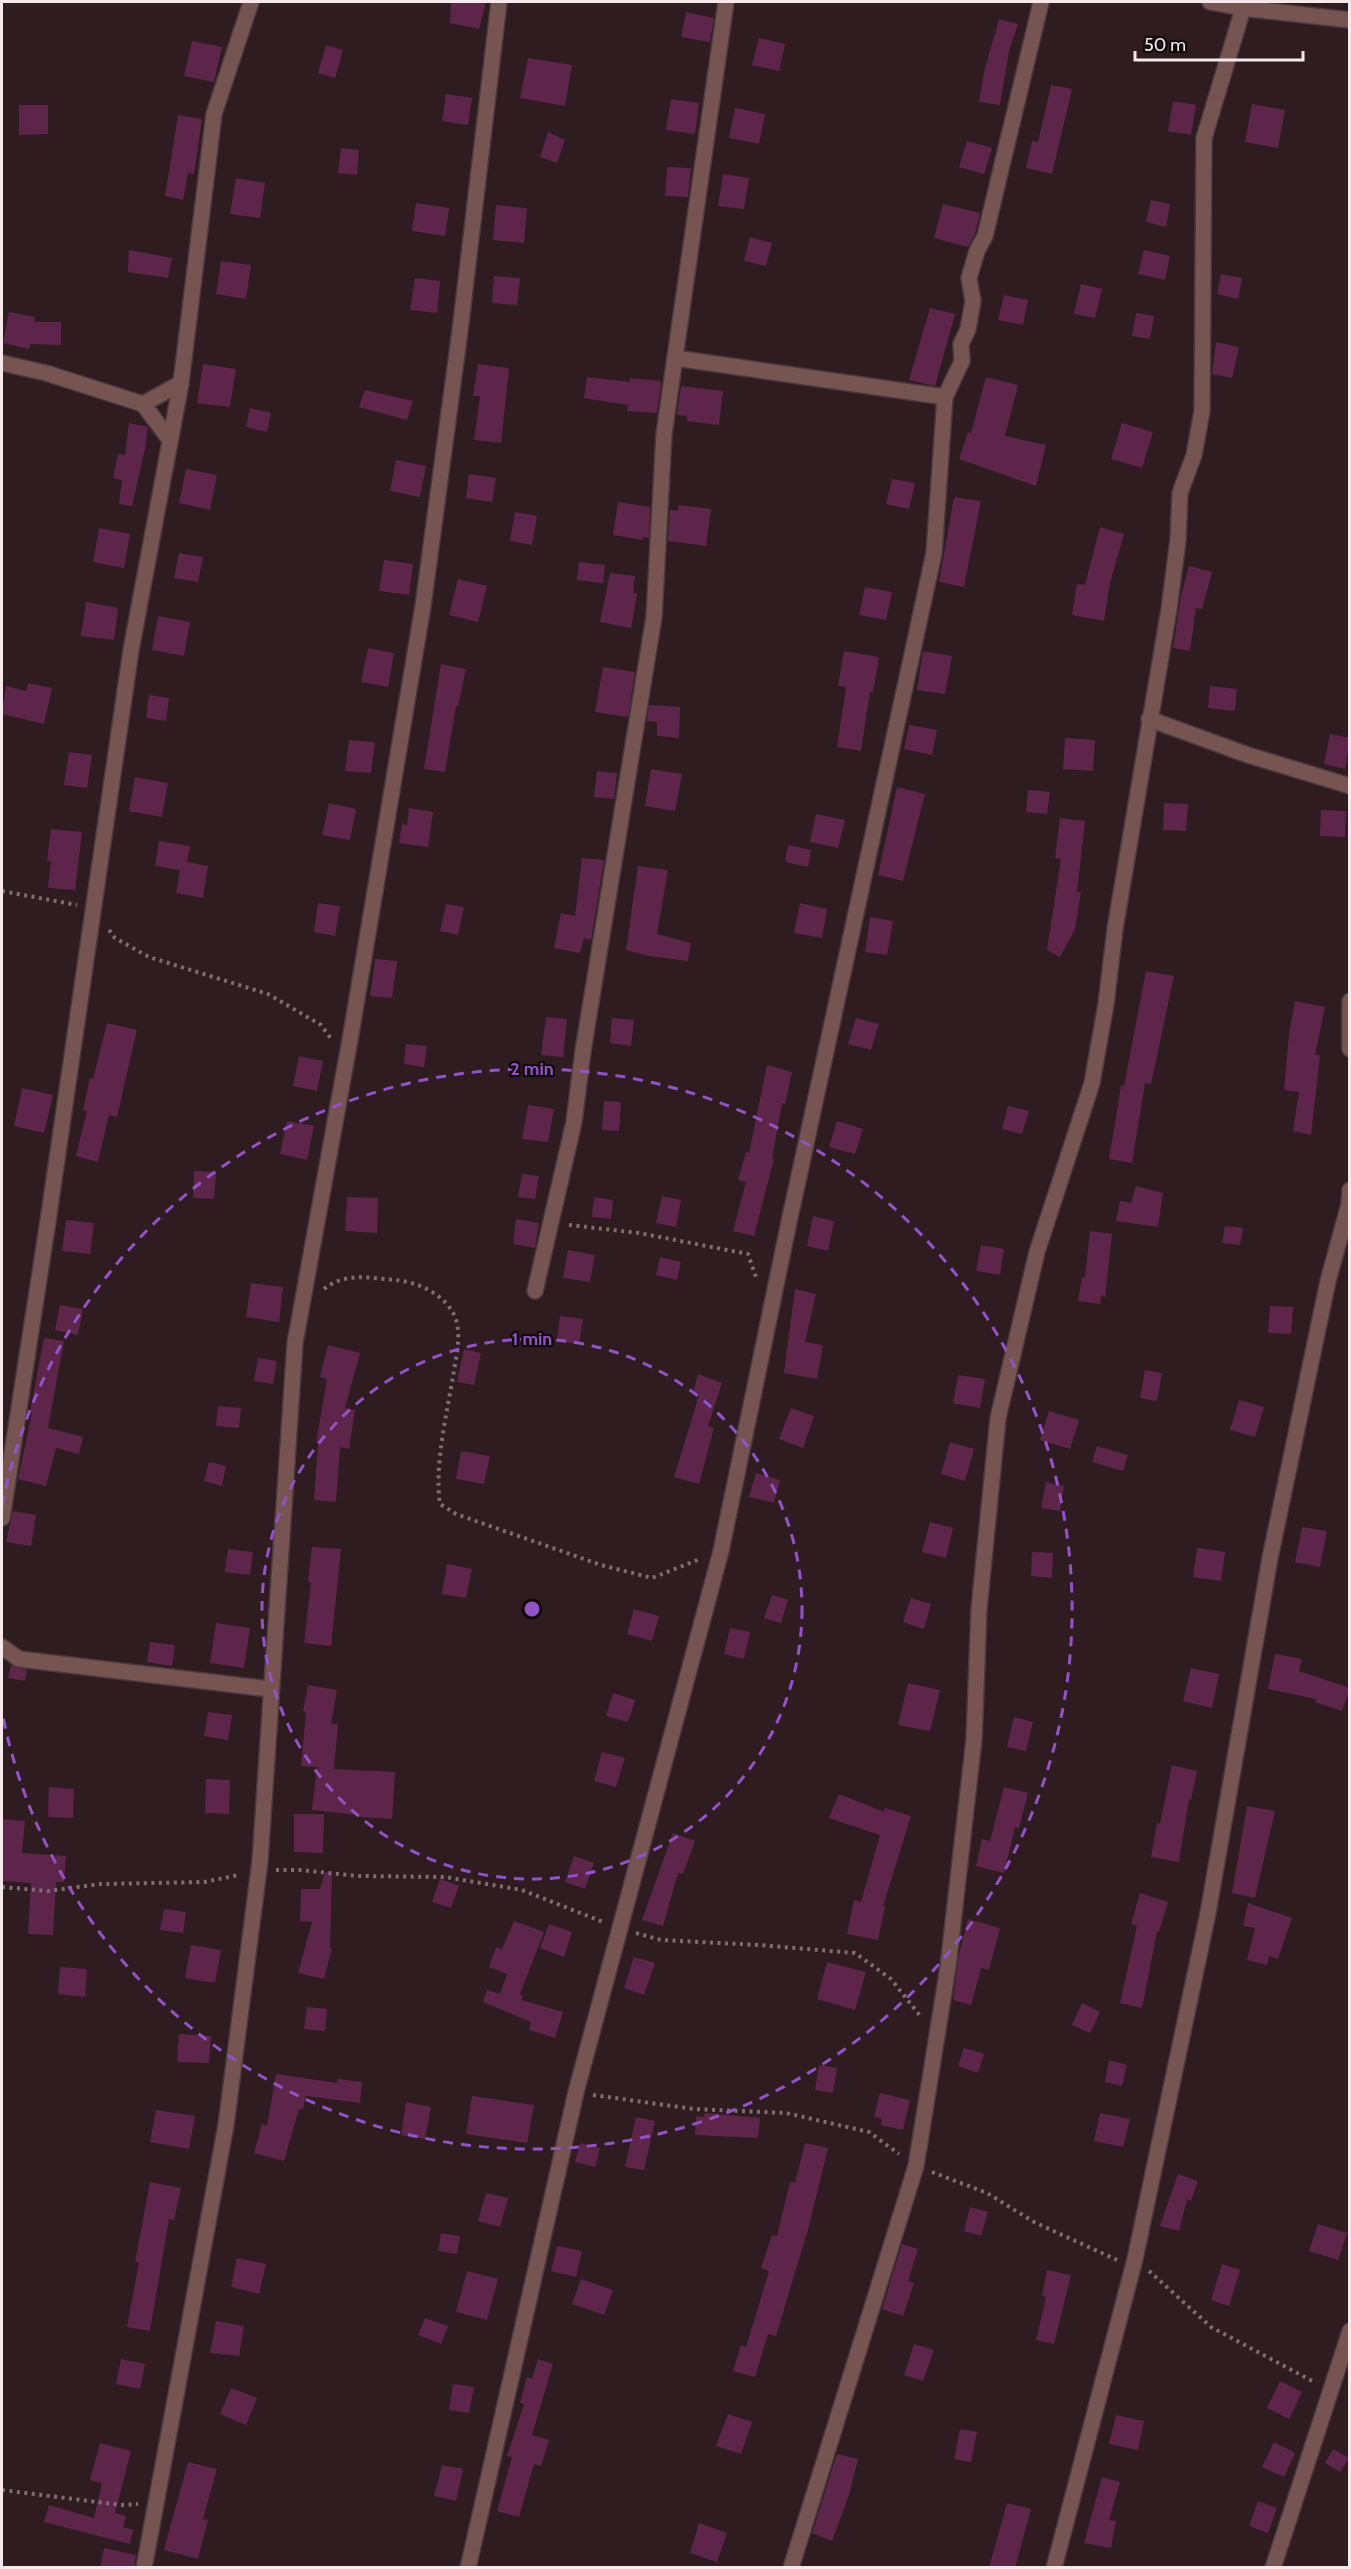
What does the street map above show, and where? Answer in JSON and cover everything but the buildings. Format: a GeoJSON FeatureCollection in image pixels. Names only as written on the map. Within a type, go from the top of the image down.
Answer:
{"type":"FeatureCollection","features":[{"type":"Feature","properties":{"kind":"street"},"geometry":{"type":"LineString","coordinates":[[2,1518],[131,651],[181,383],[214,114],[251,2]]}},
{"type":"Feature","properties":{"kind":"street"},"geometry":{"type":"LineString","coordinates":[[144,2568],[226,2125],[259,1871],[295,1343],[346,1063],[423,606],[460,331],[499,2]]}},
{"type":"Feature","properties":{"kind":"street"},"geometry":{"type":"LineString","coordinates":[[536,1291],[574,1122],[583,1052],[654,617],[664,434],[726,2]]}},
{"type":"Feature","properties":{"kind":"street"},"geometry":{"type":"LineString","coordinates":[[468,2568],[576,2092],[721,1551],[787,1231],[934,552],[945,397],[962,361],[961,344],[968,329],[973,301],[969,278],[977,251],[985,236],[1041,2]]}},
{"type":"Feature","properties":{"kind":"street"},"geometry":{"type":"LineString","coordinates":[[1210,2],[1350,20]]}},
{"type":"Feature","properties":{"kind":"street"},"geometry":{"type":"LineString","coordinates":[[791,2568],[916,2166],[948,1967],[975,1739],[979,1609],[998,1418],[1037,1252],[1092,1083],[1177,551],[1180,493],[1194,455],[1202,411],[1204,138],[1244,5]]}},
{"type":"Feature","properties":{"kind":"street"},"geometry":{"type":"LineString","coordinates":[[675,358],[945,397]]}},
{"type":"Feature","properties":{"kind":"street"},"geometry":{"type":"LineString","coordinates":[[2,363],[46,373],[143,404],[170,440]]}},
{"type":"Feature","properties":{"kind":"street"},"geometry":{"type":"LineString","coordinates":[[143,404],[181,383]]}},
{"type":"Feature","properties":{"kind":"street"},"geometry":{"type":"LineString","coordinates":[[1149,719],[1248,755],[1350,786]]}},
{"type":"Feature","properties":{"kind":"street"},"geometry":{"type":"LineString","coordinates":[[1350,1001],[1350,1049]]}},
{"type":"Feature","properties":{"kind":"street"},"geometry":{"type":"LineString","coordinates":[[1054,2568],[1135,2259],[1208,1913],[1270,1558],[1350,1190]]}},
{"type":"Feature","properties":{"kind":"street"},"geometry":{"type":"LineString","coordinates":[[2,1647],[19,1659],[270,1689]]}},
{"type":"Feature","properties":{"kind":"street"},"geometry":{"type":"LineString","coordinates":[[1273,2568],[1350,2331]]}},
{"type":"Feature","properties":{"kind":"path"},"geometry":{"type":"LineString","coordinates":[[2,891],[93,908],[115,938],[149,957],[268,994],[321,1025],[346,1063]]}},
{"type":"Feature","properties":{"kind":"path"},"geometry":{"type":"LineString","coordinates":[[553,1216],[570,1225],[639,1233],[748,1254],[758,1282]]}},
{"type":"Feature","properties":{"kind":"path"},"geometry":{"type":"LineString","coordinates":[[302,1306],[329,1284],[354,1276],[406,1281],[430,1290],[447,1303],[456,1318],[459,1340],[444,1434],[438,1493],[440,1504],[456,1514],[601,1565],[652,1578],[721,1551]]}},
{"type":"Feature","properties":{"kind":"path"},"geometry":{"type":"LineString","coordinates":[[2,1887],[48,1891],[101,1884],[204,1882],[259,1871],[300,1870],[359,1876],[445,1877],[522,1890],[620,1929],[661,1940],[855,1953],[891,1979],[937,2037]]}},
{"type":"Feature","properties":{"kind":"path"},"geometry":{"type":"LineString","coordinates":[[576,2092],[694,2109],[786,2113],[869,2132],[916,2166],[987,2193],[1034,2222],[1114,2260],[1135,2259],[1211,2327],[1331,2391]]}},
{"type":"Feature","properties":{"kind":"path"},"geometry":{"type":"LineString","coordinates":[[2,2490],[121,2505],[156,2503]]}}]}
